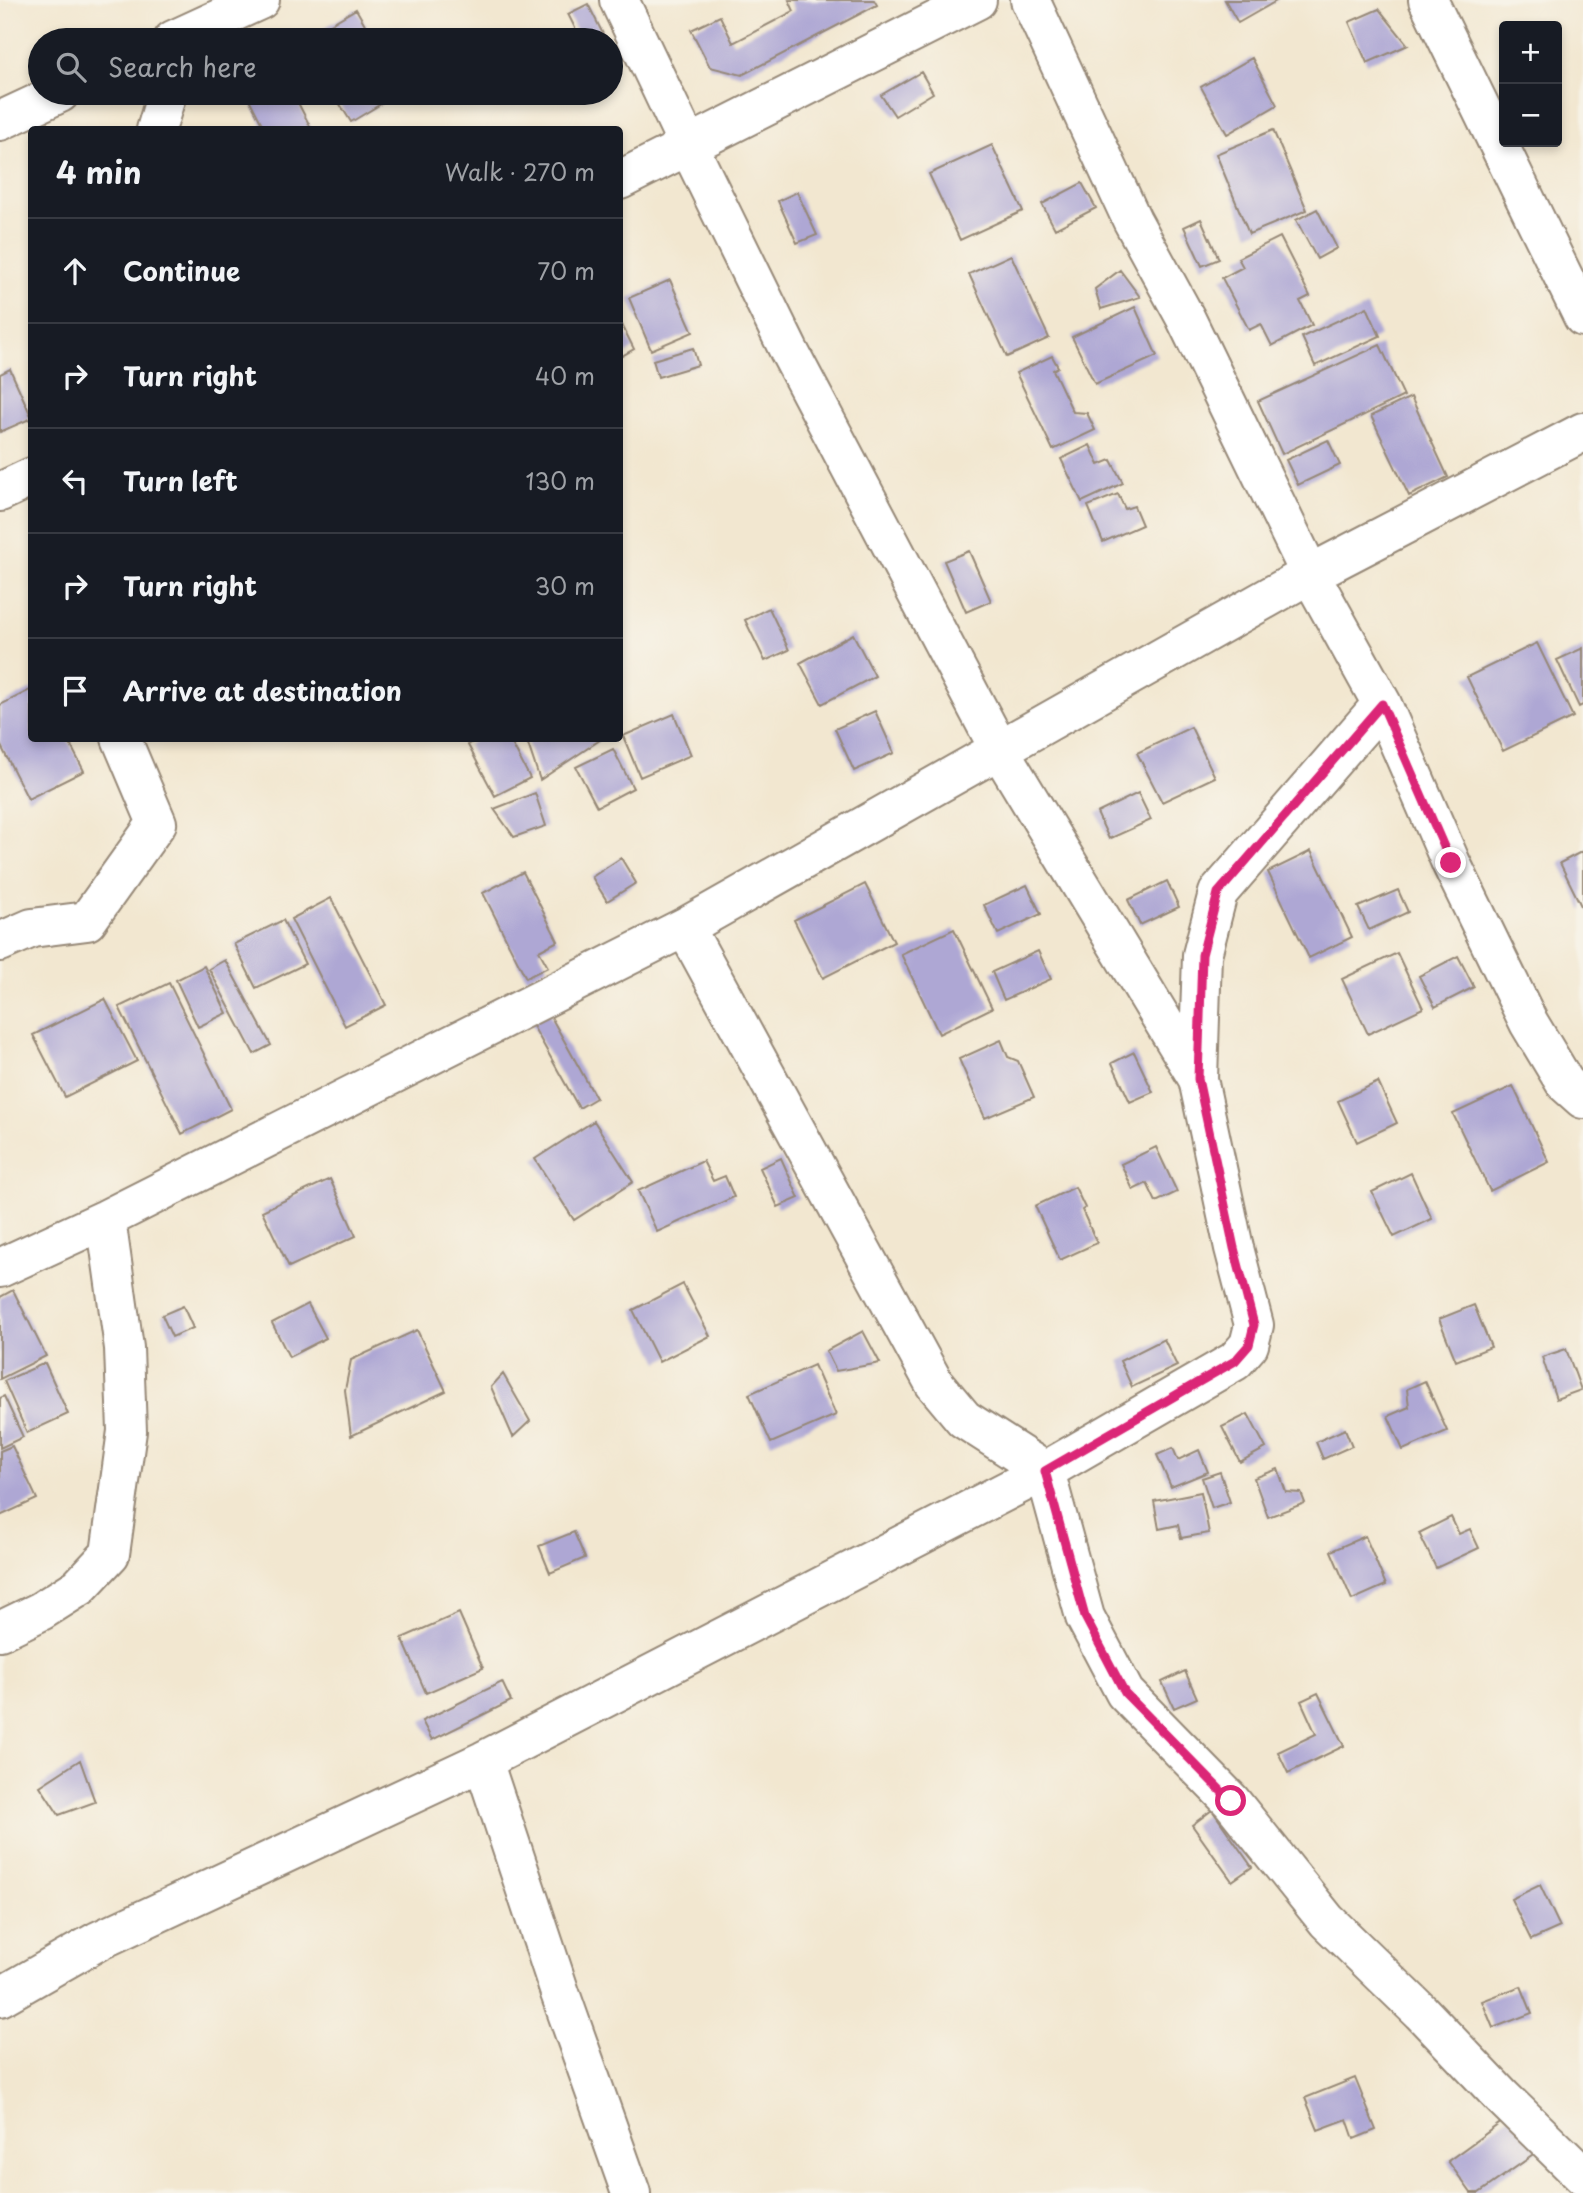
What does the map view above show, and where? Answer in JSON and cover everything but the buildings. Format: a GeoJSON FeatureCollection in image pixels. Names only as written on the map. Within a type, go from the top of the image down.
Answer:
{"type":"FeatureCollection","features":[{"type":"Feature","properties":{"kind":"street"},"geometry":{"type":"LineString","coordinates":[[203,28],[260,0]]}},
{"type":"Feature","properties":{"kind":"street"},"geometry":{"type":"LineString","coordinates":[[619,0],[789,351],[1000,751],[1198,1079]]}},
{"type":"Feature","properties":{"kind":"street"},"geometry":{"type":"LineString","coordinates":[[623,178],[977,0]]}},
{"type":"Feature","properties":{"kind":"street"},"geometry":{"type":"LineString","coordinates":[[1030,0],[1132,220],[1185,317],[1310,574],[1382,704],[1451,863],[1529,1023],[1565,1083],[1583,1099]]}},
{"type":"Feature","properties":{"kind":"street"},"geometry":{"type":"LineString","coordinates":[[1427,0],[1583,317]]}},
{"type":"Feature","properties":{"kind":"street"},"geometry":{"type":"LineString","coordinates":[[0,121],[34,105]]}},
{"type":"Feature","properties":{"kind":"street"},"geometry":{"type":"LineString","coordinates":[[157,126],[163,105]]}},
{"type":"Feature","properties":{"kind":"street"},"geometry":{"type":"LineString","coordinates":[[0,1268],[106,1219],[685,927],[1310,574],[1583,432]]}},
{"type":"Feature","properties":{"kind":"street"},"geometry":{"type":"LineString","coordinates":[[0,492],[28,479]]}},
{"type":"Feature","properties":{"kind":"street"},"geometry":{"type":"LineString","coordinates":[[0,1997],[98,1941],[483,1761],[1045,1471],[1235,1361],[1249,1345],[1254,1325],[1234,1248],[1198,1079],[1202,955],[1218,893],[1382,704]]}},
{"type":"Feature","properties":{"kind":"street"},"geometry":{"type":"LineString","coordinates":[[0,942],[32,928],[87,921],[157,823],[123,742]]}},
{"type":"Feature","properties":{"kind":"street"},"geometry":{"type":"LineString","coordinates":[[685,927],[934,1383],[964,1419],[1045,1471],[1085,1617],[1125,1693],[1231,1801],[1327,1921],[1583,2176]]}},
{"type":"Feature","properties":{"kind":"street"},"geometry":{"type":"LineString","coordinates":[[0,1631],[41,1611],[79,1587],[110,1554],[127,1431],[124,1348],[106,1219]]}},
{"type":"Feature","properties":{"kind":"street"},"geometry":{"type":"LineString","coordinates":[[483,1761],[560,1993],[631,2193]]}},
{"type":"Feature","properties":{"kind":"route"},"geometry":{"type":"LineString","coordinates":[[1231,1801],[1125,1693],[1085,1617],[1045,1471],[1235,1361],[1249,1345],[1254,1325],[1234,1248],[1198,1079],[1202,955],[1218,893],[1382,704],[1451,863]]}}]}
